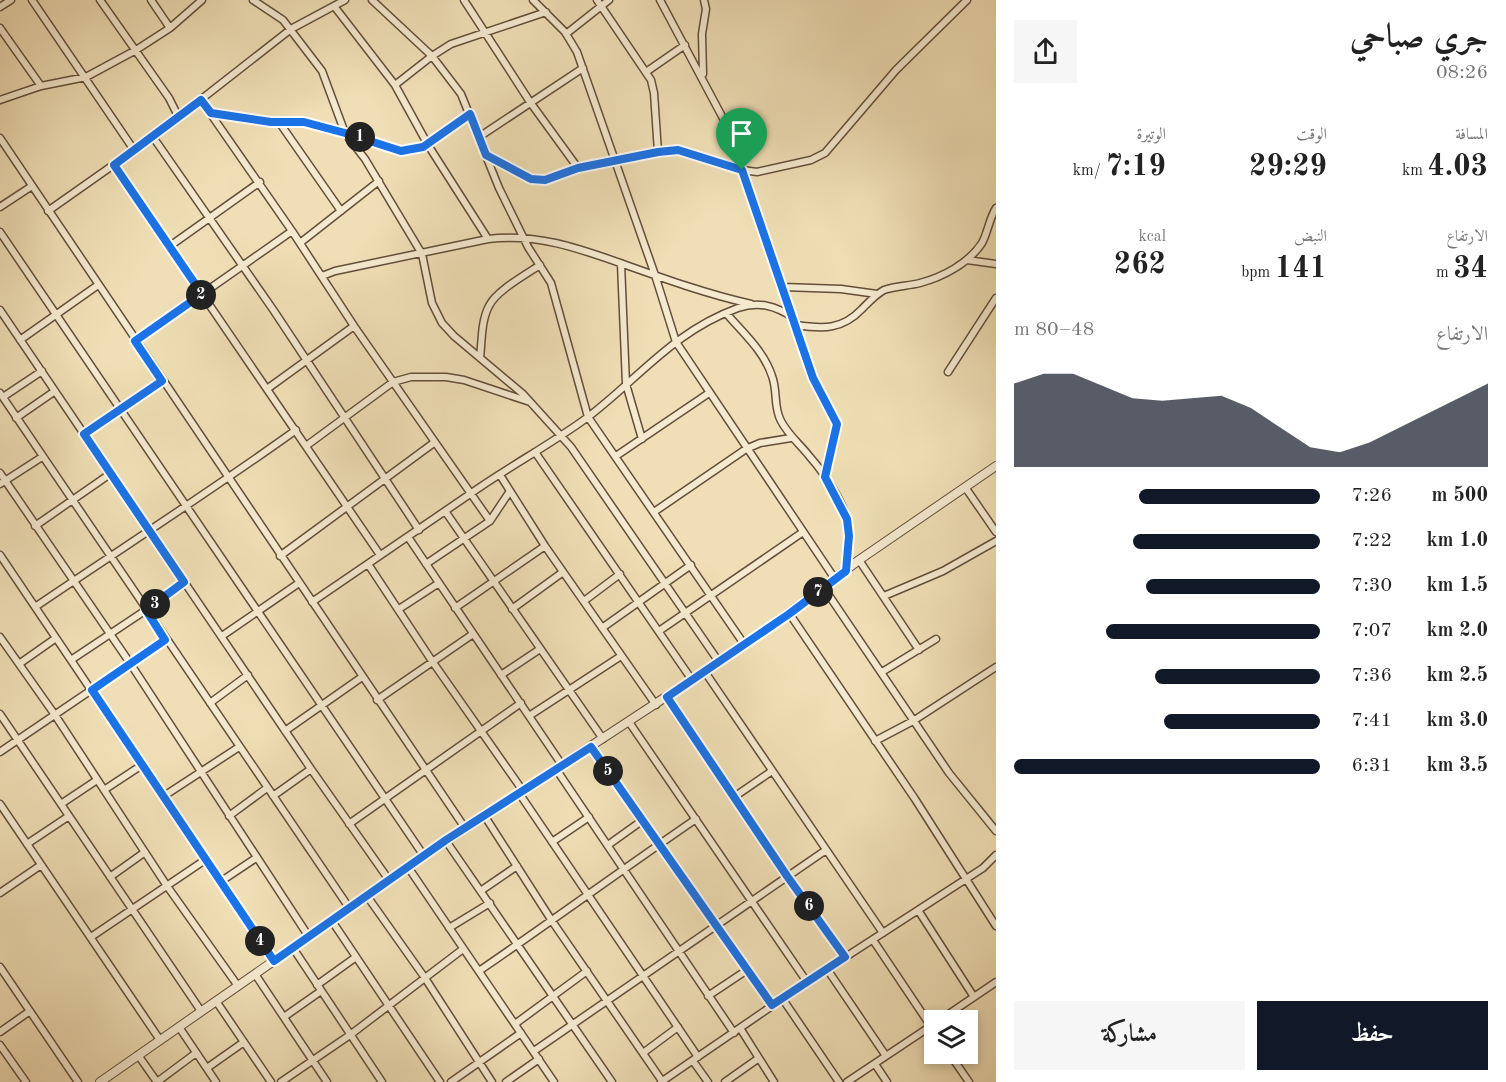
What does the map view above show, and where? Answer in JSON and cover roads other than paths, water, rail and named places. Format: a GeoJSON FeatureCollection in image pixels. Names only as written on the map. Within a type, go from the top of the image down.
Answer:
{"type":"FeatureCollection","features":[{"type":"Feature","properties":{"kind":"street"},"geometry":{"type":"LineString","coordinates":[[0,7],[11,0]]}},
{"type":"Feature","properties":{"kind":"street"},"geometry":{"type":"LineString","coordinates":[[32,0],[134,150]]}},
{"type":"Feature","properties":{"kind":"street"},"geometry":{"type":"LineString","coordinates":[[100,0],[168,98],[178,118]]}},
{"type":"Feature","properties":{"kind":"street"},"geometry":{"type":"LineString","coordinates":[[151,0],[170,28]]}},
{"type":"Feature","properties":{"kind":"street"},"geometry":{"type":"LineString","coordinates":[[0,100],[41,87],[86,77],[136,50],[170,28],[202,0]]}},
{"type":"Feature","properties":{"kind":"street"},"geometry":{"type":"LineString","coordinates":[[253,0],[280,17],[322,72],[345,133],[379,181],[422,254],[437,314],[447,329],[531,403],[571,447],[719,662]]}},
{"type":"Feature","properties":{"kind":"street"},"geometry":{"type":"LineString","coordinates":[[48,211],[153,137],[291,29],[345,0]]}},
{"type":"Feature","properties":{"kind":"street"},"geometry":{"type":"LineString","coordinates":[[372,0],[432,56],[454,84],[470,114],[486,155],[524,237],[555,294],[588,417],[744,644]]}},
{"type":"Feature","properties":{"kind":"street"},"geometry":{"type":"LineString","coordinates":[[533,0],[566,34],[577,52],[676,342],[835,579]]}},
{"type":"Feature","properties":{"kind":"street"},"geometry":{"type":"LineString","coordinates":[[566,34],[599,3],[609,0]]}},
{"type":"Feature","properties":{"kind":"street"},"geometry":{"type":"LineString","coordinates":[[660,0],[703,76],[725,122],[817,386],[837,424],[825,477]]}},
{"type":"Feature","properties":{"kind":"street"},"geometry":{"type":"LineString","coordinates":[[703,76],[702,34],[706,13],[704,0]]}},
{"type":"Feature","properties":{"kind":"street"},"geometry":{"type":"LineString","coordinates":[[486,155],[537,180],[545,180],[578,168],[678,150],[742,170],[760,172],[811,160],[825,153],[896,70],[968,0]]}},
{"type":"Feature","properties":{"kind":"street"},"geometry":{"type":"LineString","coordinates":[[467,2],[530,102],[578,168]]}},
{"type":"Feature","properties":{"kind":"street"},"geometry":{"type":"LineString","coordinates":[[599,3],[646,72],[652,86],[658,152]]}},
{"type":"Feature","properties":{"kind":"street"},"geometry":{"type":"LineString","coordinates":[[334,6],[395,85],[428,145],[488,239]]}},
{"type":"Feature","properties":{"kind":"street"},"geometry":{"type":"LineString","coordinates":[[395,85],[451,44],[546,12]]}},
{"type":"Feature","properties":{"kind":"street"},"geometry":{"type":"LineString","coordinates":[[0,28],[41,87]]}},
{"type":"Feature","properties":{"kind":"street"},"geometry":{"type":"LineString","coordinates":[[646,72],[685,45]]}},
{"type":"Feature","properties":{"kind":"street"},"geometry":{"type":"LineString","coordinates":[[479,137],[583,68]]}},
{"type":"Feature","properties":{"kind":"street"},"geometry":{"type":"LineString","coordinates":[[201,100],[490,521]]}},
{"type":"Feature","properties":{"kind":"street"},"geometry":{"type":"LineString","coordinates":[[211,113],[279,122],[304,122],[401,151],[417,150],[428,145],[470,114]]}},
{"type":"Feature","properties":{"kind":"street"},"geometry":{"type":"LineString","coordinates":[[279,122],[341,211]]}},
{"type":"Feature","properties":{"kind":"street"},"geometry":{"type":"LineString","coordinates":[[153,137],[243,265],[418,530]]}},
{"type":"Feature","properties":{"kind":"street"},"geometry":{"type":"LineString","coordinates":[[0,138],[3,148],[32,186],[465,828]]}},
{"type":"Feature","properties":{"kind":"street"},"geometry":{"type":"LineString","coordinates":[[114,165],[297,430],[380,555]]}},
{"type":"Feature","properties":{"kind":"street"},"geometry":{"type":"LineString","coordinates":[[300,243],[379,181]]}},
{"type":"Feature","properties":{"kind":"street"},"geometry":{"type":"LineString","coordinates":[[170,246],[260,183]]}},
{"type":"Feature","properties":{"kind":"street"},"geometry":{"type":"LineString","coordinates":[[0,207],[32,186]]}},
{"type":"Feature","properties":{"kind":"street"},"geometry":{"type":"LineString","coordinates":[[322,276],[335,271],[488,239],[524,237],[563,244],[718,296],[752,305],[774,307],[795,321],[840,326],[859,313],[877,294],[890,288],[930,280],[967,260],[983,241],[996,208]]}},
{"type":"Feature","properties":{"kind":"street"},"geometry":{"type":"LineString","coordinates":[[135,341],[292,231]]}},
{"type":"Feature","properties":{"kind":"street"},"geometry":{"type":"LineString","coordinates":[[0,232],[424,856]]}},
{"type":"Feature","properties":{"kind":"street"},"geometry":{"type":"LineString","coordinates":[[967,260],[996,264]]}},
{"type":"Feature","properties":{"kind":"street"},"geometry":{"type":"LineString","coordinates":[[621,264],[626,384],[642,439]]}},
{"type":"Feature","properties":{"kind":"street"},"geometry":{"type":"LineString","coordinates":[[480,357],[485,315],[489,304],[540,265]]}},
{"type":"Feature","properties":{"kind":"street"},"geometry":{"type":"LineString","coordinates":[[20,340],[98,285]]}},
{"type":"Feature","properties":{"kind":"street"},"geometry":{"type":"LineString","coordinates":[[783,287],[840,289],[877,294]]}},
{"type":"Feature","properties":{"kind":"street"},"geometry":{"type":"LineString","coordinates":[[948,372],[996,298]]}},
{"type":"Feature","properties":{"kind":"street"},"geometry":{"type":"LineString","coordinates":[[312,602],[471,493],[588,417],[676,342],[726,314],[752,305]]}},
{"type":"Feature","properties":{"kind":"street"},"geometry":{"type":"LineString","coordinates":[[0,310],[285,731],[389,880]]}},
{"type":"Feature","properties":{"kind":"street"},"geometry":{"type":"LineString","coordinates":[[726,314],[756,346],[767,364],[775,386],[777,413],[791,438],[810,456],[825,477],[847,519],[849,536],[846,571]]}},
{"type":"Feature","properties":{"kind":"street"},"geometry":{"type":"LineString","coordinates":[[267,389],[354,326]]}},
{"type":"Feature","properties":{"kind":"street"},"geometry":{"type":"LineString","coordinates":[[42,371],[1,395],[111,556],[165,640],[350,909]]}},
{"type":"Feature","properties":{"kind":"street"},"geometry":{"type":"LineString","coordinates":[[306,446],[393,382],[411,377],[446,377],[464,380],[531,403]]}},
{"type":"Feature","properties":{"kind":"street"},"geometry":{"type":"LineString","coordinates":[[84,434],[162,381]]}},
{"type":"Feature","properties":{"kind":"street"},"geometry":{"type":"LineString","coordinates":[[16,418],[55,391]]}},
{"type":"Feature","properties":{"kind":"street"},"geometry":{"type":"LineString","coordinates":[[615,456],[709,393]]}},
{"type":"Feature","properties":{"kind":"street"},"geometry":{"type":"LineString","coordinates":[[35,607],[297,430]]}},
{"type":"Feature","properties":{"kind":"street"},"geometry":{"type":"LineString","coordinates":[[654,512],[746,449],[760,443],[791,438]]}},
{"type":"Feature","properties":{"kind":"street"},"geometry":{"type":"LineString","coordinates":[[280,556],[435,442]]}},
{"type":"Feature","properties":{"kind":"street"},"geometry":{"type":"LineString","coordinates":[[535,452],[692,680]]}},
{"type":"Feature","properties":{"kind":"street"},"geometry":{"type":"LineString","coordinates":[[3,483],[42,457]]}},
{"type":"Feature","properties":{"kind":"street"},"geometry":{"type":"LineString","coordinates":[[100,1082],[446,840],[705,672],[789,614],[859,560],[996,466]]}},
{"type":"Feature","properties":{"kind":"street"},"geometry":{"type":"LineString","coordinates":[[0,472],[3,483],[36,526],[130,663],[309,937]]}},
{"type":"Feature","properties":{"kind":"street"},"geometry":{"type":"LineString","coordinates":[[36,526],[110,474]]}},
{"type":"Feature","properties":{"kind":"street"},"geometry":{"type":"LineString","coordinates":[[500,475],[545,546],[656,705]]}},
{"type":"Feature","properties":{"kind":"street"},"geometry":{"type":"LineString","coordinates":[[965,487],[996,532]]}},
{"type":"Feature","properties":{"kind":"street"},"geometry":{"type":"LineString","coordinates":[[426,564],[490,521],[510,491]]}},
{"type":"Feature","properties":{"kind":"street"},"geometry":{"type":"LineString","coordinates":[[445,512],[603,739]]}},
{"type":"Feature","properties":{"kind":"street"},"geometry":{"type":"LineString","coordinates":[[659,631],[802,532]]}},
{"type":"Feature","properties":{"kind":"street"},"geometry":{"type":"LineString","coordinates":[[408,537],[521,703],[589,817],[734,1033]]}},
{"type":"Feature","properties":{"kind":"street"},"geometry":{"type":"LineString","coordinates":[[884,596],[943,571],[996,542]]}},
{"type":"Feature","properties":{"kind":"street"},"geometry":{"type":"LineString","coordinates":[[455,608],[545,546]]}},
{"type":"Feature","properties":{"kind":"street"},"geometry":{"type":"LineString","coordinates":[[0,555],[274,961]]}},
{"type":"Feature","properties":{"kind":"street"},"geometry":{"type":"LineString","coordinates":[[859,560],[919,650]]}},
{"type":"Feature","properties":{"kind":"street"},"geometry":{"type":"LineString","coordinates":[[368,564],[482,732],[587,895],[678,1027],[708,1082]]}},
{"type":"Feature","properties":{"kind":"street"},"geometry":{"type":"LineString","coordinates":[[602,628],[691,565]]}},
{"type":"Feature","properties":{"kind":"street"},"geometry":{"type":"LineString","coordinates":[[512,609],[563,572]]}},
{"type":"Feature","properties":{"kind":"street"},"geometry":{"type":"LineString","coordinates":[[584,601],[620,574]]}},
{"type":"Feature","properties":{"kind":"street"},"geometry":{"type":"LineString","coordinates":[[71,660],[184,582]]}},
{"type":"Feature","properties":{"kind":"street"},"geometry":{"type":"LineString","coordinates":[[222,636],[299,583]]}},
{"type":"Feature","properties":{"kind":"street"},"geometry":{"type":"LineString","coordinates":[[399,609],[439,583]]}},
{"type":"Feature","properties":{"kind":"street"},"geometry":{"type":"LineString","coordinates":[[824,588],[949,773],[996,831]]}},
{"type":"Feature","properties":{"kind":"street"},"geometry":{"type":"LineString","coordinates":[[789,614],[996,926]]}},
{"type":"Feature","properties":{"kind":"street"},"geometry":{"type":"LineString","coordinates":[[377,700],[473,634]]}},
{"type":"Feature","properties":{"kind":"street"},"geometry":{"type":"LineString","coordinates":[[0,637],[55,715],[167,886],[238,986]]}},
{"type":"Feature","properties":{"kind":"street"},"geometry":{"type":"LineString","coordinates":[[19,664],[56,638]]}},
{"type":"Feature","properties":{"kind":"street"},"geometry":{"type":"LineString","coordinates":[[882,672],[936,639]]}},
{"type":"Feature","properties":{"kind":"street"},"geometry":{"type":"LineString","coordinates":[[0,752],[165,640]]}},
{"type":"Feature","properties":{"kind":"street"},"geometry":{"type":"LineString","coordinates":[[501,675],[540,649]]}},
{"type":"Feature","properties":{"kind":"street"},"geometry":{"type":"LineString","coordinates":[[529,716],[621,656]]}},
{"type":"Feature","properties":{"kind":"street"},"geometry":{"type":"LineString","coordinates":[[875,741],[913,721],[996,667]]}},
{"type":"Feature","properties":{"kind":"street"},"geometry":{"type":"LineString","coordinates":[[705,672],[883,933]]}},
{"type":"Feature","properties":{"kind":"street"},"geometry":{"type":"LineString","coordinates":[[210,703],[248,675]]}},
{"type":"Feature","properties":{"kind":"street"},"geometry":{"type":"LineString","coordinates":[[285,731],[362,677]]}},
{"type":"Feature","properties":{"kind":"street"},"geometry":{"type":"LineString","coordinates":[[667,697],[787,876],[845,957]]}},
{"type":"Feature","properties":{"kind":"street"},"geometry":{"type":"LineString","coordinates":[[349,824],[521,703]]}},
{"type":"Feature","properties":{"kind":"street"},"geometry":{"type":"LineString","coordinates":[[0,714],[201,1011]]}},
{"type":"Feature","properties":{"kind":"street"},"geometry":{"type":"LineString","coordinates":[[629,722],[807,982]]}},
{"type":"Feature","properties":{"kind":"street"},"geometry":{"type":"LineString","coordinates":[[164,796],[239,747]]}},
{"type":"Feature","properties":{"kind":"street"},"geometry":{"type":"LineString","coordinates":[[591,747],[772,1005]]}},
{"type":"Feature","properties":{"kind":"street"},"geometry":{"type":"LineString","coordinates":[[104,790],[141,765]]}},
{"type":"Feature","properties":{"kind":"street"},"geometry":{"type":"LineString","coordinates":[[273,796],[311,769]]}},
{"type":"Feature","properties":{"kind":"street"},"geometry":{"type":"LineString","coordinates":[[734,797],[772,771]]}},
{"type":"Feature","properties":{"kind":"street"},"geometry":{"type":"LineString","coordinates":[[61,804],[98,780]]}},
{"type":"Feature","properties":{"kind":"street"},"geometry":{"type":"LineString","coordinates":[[229,816],[267,788]]}},
{"type":"Feature","properties":{"kind":"street"},"geometry":{"type":"LineString","coordinates":[[0,804],[160,1040]]}},
{"type":"Feature","properties":{"kind":"street"},"geometry":{"type":"LineString","coordinates":[[484,815],[552,921],[662,1082],[782,998],[983,868],[996,855]]}},
{"type":"Feature","properties":{"kind":"street"},"geometry":{"type":"LineString","coordinates":[[27,844],[69,816]]}},
{"type":"Feature","properties":{"kind":"street"},"geometry":{"type":"LineString","coordinates":[[552,842],[589,817]]}},
{"type":"Feature","properties":{"kind":"street"},"geometry":{"type":"LineString","coordinates":[[478,971],[696,819]]}},
{"type":"Feature","properties":{"kind":"street"},"geometry":{"type":"LineString","coordinates":[[608,845],[643,820]]}},
{"type":"Feature","properties":{"kind":"street"},"geometry":{"type":"LineString","coordinates":[[446,840],[612,1082]]}},
{"type":"Feature","properties":{"kind":"street"},"geometry":{"type":"LineString","coordinates":[[534,1052],[606,1000],[826,850]]}},
{"type":"Feature","properties":{"kind":"street"},"geometry":{"type":"LineString","coordinates":[[110,877],[145,852]]}},
{"type":"Feature","properties":{"kind":"street"},"geometry":{"type":"LineString","coordinates":[[220,882],[256,858]]}},
{"type":"Feature","properties":{"kind":"street"},"geometry":{"type":"LineString","coordinates":[[91,937],[205,860]]}},
{"type":"Feature","properties":{"kind":"street"},"geometry":{"type":"LineString","coordinates":[[0,893],[41,865]]}},
{"type":"Feature","properties":{"kind":"street"},"geometry":{"type":"LineString","coordinates":[[482,890],[517,866]]}},
{"type":"Feature","properties":{"kind":"street"},"geometry":{"type":"LineString","coordinates":[[408,867],[554,1082]]}},
{"type":"Feature","properties":{"kind":"street"},"geometry":{"type":"LineString","coordinates":[[367,896],[492,1082]]}},
{"type":"Feature","properties":{"kind":"street"},"geometry":{"type":"LineString","coordinates":[[449,928],[490,903]]}},
{"type":"Feature","properties":{"kind":"street"},"geometry":{"type":"LineString","coordinates":[[918,910],[974,997]]}},
{"type":"Feature","properties":{"kind":"street"},"geometry":{"type":"LineString","coordinates":[[332,921],[440,1082]]}},
{"type":"Feature","properties":{"kind":"street"},"geometry":{"type":"LineString","coordinates":[[873,940],[924,1014]]}},
{"type":"Feature","properties":{"kind":"street"},"geometry":{"type":"LineString","coordinates":[[293,948],[382,1082]]}},
{"type":"Feature","properties":{"kind":"street"},"geometry":{"type":"LineString","coordinates":[[281,1082],[350,1035],[463,949]]}},
{"type":"Feature","properties":{"kind":"street"},"geometry":{"type":"LineString","coordinates":[[284,1017],[356,957]]}},
{"type":"Feature","properties":{"kind":"street"},"geometry":{"type":"LineString","coordinates":[[0,967],[78,1082]]}},
{"type":"Feature","properties":{"kind":"street"},"geometry":{"type":"LineString","coordinates":[[827,969],[886,1056]]}},
{"type":"Feature","properties":{"kind":"street"},"geometry":{"type":"LineString","coordinates":[[708,996],[747,970]]}},
{"type":"Feature","properties":{"kind":"street"},"geometry":{"type":"LineString","coordinates":[[514,1024],[587,971]]}},
{"type":"Feature","properties":{"kind":"street"},"geometry":{"type":"LineString","coordinates":[[255,974],[327,1082]]}},
{"type":"Feature","properties":{"kind":"street"},"geometry":{"type":"LineString","coordinates":[[955,1010],[996,982]]}},
{"type":"Feature","properties":{"kind":"street"},"geometry":{"type":"LineString","coordinates":[[782,998],[839,1082]]}},
{"type":"Feature","properties":{"kind":"street"},"geometry":{"type":"LineString","coordinates":[[216,1001],[271,1082]]}},
{"type":"Feature","properties":{"kind":"street"},"geometry":{"type":"LineString","coordinates":[[0,1032],[30,1011]]}},
{"type":"Feature","properties":{"kind":"street"},"geometry":{"type":"LineString","coordinates":[[179,1027],[216,1082]]}},
{"type":"Feature","properties":{"kind":"street"},"geometry":{"type":"LineString","coordinates":[[642,1053],[678,1027]]}},
{"type":"Feature","properties":{"kind":"street"},"geometry":{"type":"LineString","coordinates":[[740,1028],[774,1082]]}},
{"type":"Feature","properties":{"kind":"street"},"geometry":{"type":"LineString","coordinates":[[451,1082],[521,1033]]}},
{"type":"Feature","properties":{"kind":"street"},"geometry":{"type":"LineString","coordinates":[[847,1082],[924,1033]]}},
{"type":"Feature","properties":{"kind":"street"},"geometry":{"type":"LineString","coordinates":[[207,1068],[244,1042]]}},
{"type":"Feature","properties":{"kind":"street"},"geometry":{"type":"LineString","coordinates":[[0,1045],[26,1082]]}},
{"type":"Feature","properties":{"kind":"street"},"geometry":{"type":"LineString","coordinates":[[138,1055],[157,1082],[196,1053]]}},
{"type":"Feature","properties":{"kind":"street"},"geometry":{"type":"LineString","coordinates":[[725,1082],[759,1058]]}},
{"type":"Feature","properties":{"kind":"street"},"geometry":{"type":"LineString","coordinates":[[506,1082],[539,1059]]}},
{"type":"Feature","properties":{"kind":"street"},"geometry":{"type":"LineString","coordinates":[[875,1064],[887,1082]]}},
{"type":"Feature","properties":{"kind":"street"},"geometry":{"type":"LineString","coordinates":[[957,1064],[969,1082]]}}]}
